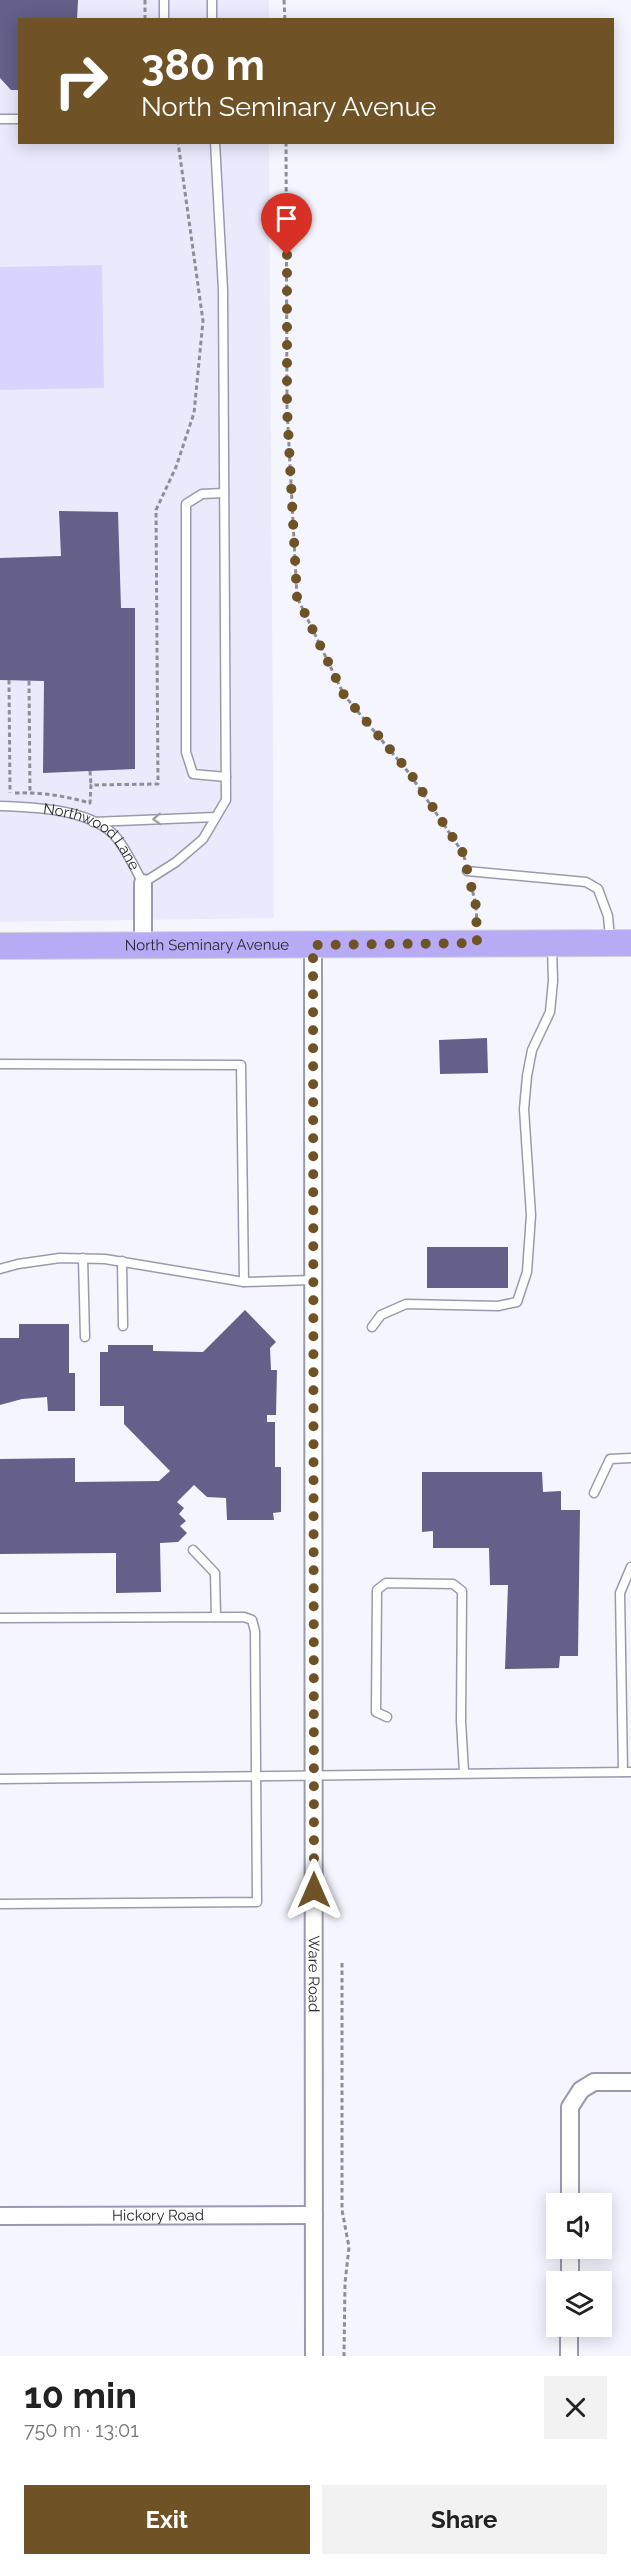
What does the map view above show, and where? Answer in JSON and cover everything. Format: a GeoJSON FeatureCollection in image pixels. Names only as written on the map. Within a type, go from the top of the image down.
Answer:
{"type":"FeatureCollection","features":[{"type":"Feature","properties":{"kind":"main road","name":"North Seminary Avenue"},"geometry":{"type":"LineString","coordinates":[[0,946],[620,943]]}},
{"type":"Feature","properties":{"kind":"street","name":"Northwood Lane"},"geometry":{"type":"LineString","coordinates":[[143,883],[143,945]]}},
{"type":"Feature","properties":{"kind":"street","name":"Ware Road"},"geometry":{"type":"LineString","coordinates":[[313,945],[314,2356]]}},
{"type":"Feature","properties":{"kind":"street"},"geometry":{"type":"LineString","coordinates":[[570,2193],[570,2107],[580,2090],[594,2082],[631,2082]]}},
{"type":"Feature","properties":{"kind":"street","name":"Hickory Road"},"geometry":{"type":"LineString","coordinates":[[0,2216],[314,2215]]}},
{"type":"Feature","properties":{"kind":"street"},"geometry":{"type":"LineString","coordinates":[[569,2356],[570,2337]]}},
{"type":"Feature","properties":{"kind":"lane"},"geometry":{"type":"LineString","coordinates":[[164,0],[164,18]]}},
{"type":"Feature","properties":{"kind":"lane"},"geometry":{"type":"LineString","coordinates":[[212,0],[212,18]]}},
{"type":"Feature","properties":{"kind":"lane"},"geometry":{"type":"LineString","coordinates":[[0,119],[18,119]]}},
{"type":"Feature","properties":{"kind":"lane"},"geometry":{"type":"LineString","coordinates":[[143,883],[176,862],[203,839],[226,800],[223,290],[215,144]]}},
{"type":"Feature","properties":{"kind":"lane"},"geometry":{"type":"LineString","coordinates":[[225,493],[202,494],[186,504],[186,752],[193,774],[226,777]]}},
{"type":"Feature","properties":{"kind":"lane","name":"Northwood Lane"},"geometry":{"type":"LineString","coordinates":[[0,806],[39,807],[63,811],[112,832],[143,883]]}},
{"type":"Feature","properties":{"kind":"lane"},"geometry":{"type":"LineString","coordinates":[[92,822],[216,817]]}},
{"type":"Feature","properties":{"kind":"lane"},"geometry":{"type":"LineString","coordinates":[[468,872],[586,882],[598,889],[620,943]]}},
{"type":"Feature","properties":{"kind":"lane"},"geometry":{"type":"LineString","coordinates":[[372,1327],[381,1315],[406,1304],[498,1306],[517,1302],[527,1272],[531,1215],[524,1109],[527,1076],[532,1050],[550,1012],[553,981],[552,943]]}},
{"type":"Feature","properties":{"kind":"lane"},"geometry":{"type":"LineString","coordinates":[[0,1064],[241,1065],[244,1282]]}},
{"type":"Feature","properties":{"kind":"lane"},"geometry":{"type":"LineString","coordinates":[[0,1269],[60,1258],[83,1258],[122,1261],[244,1282],[313,1280]]}},
{"type":"Feature","properties":{"kind":"lane"},"geometry":{"type":"LineString","coordinates":[[83,1258],[85,1337]]}},
{"type":"Feature","properties":{"kind":"lane"},"geometry":{"type":"LineString","coordinates":[[122,1261],[123,1326]]}},
{"type":"Feature","properties":{"kind":"lane"},"geometry":{"type":"LineString","coordinates":[[594,1493],[610,1459],[631,1458]]}},
{"type":"Feature","properties":{"kind":"lane"},"geometry":{"type":"LineString","coordinates":[[193,1550],[215,1573],[216,1617]]}},
{"type":"Feature","properties":{"kind":"lane"},"geometry":{"type":"LineString","coordinates":[[0,1779],[464,1772],[627,1772],[620,1593],[631,1567]]}},
{"type":"Feature","properties":{"kind":"lane"},"geometry":{"type":"LineString","coordinates":[[387,1717],[376,1712],[377,1590],[386,1583],[453,1584],[462,1591],[461,1721],[464,1772]]}},
{"type":"Feature","properties":{"kind":"lane"},"geometry":{"type":"LineString","coordinates":[[0,1618],[248,1618],[255,1626],[257,1902],[0,1904]]}},
{"type":"Feature","properties":{"kind":"path"},"geometry":{"type":"LineString","coordinates":[[145,0],[145,18]]}},
{"type":"Feature","properties":{"kind":"path"},"geometry":{"type":"LineString","coordinates":[[285,0],[285,18]]}},
{"type":"Feature","properties":{"kind":"path"},"geometry":{"type":"LineString","coordinates":[[91,785],[158,783],[156,510],[176,467],[194,413],[203,321],[178,144]]}},
{"type":"Feature","properties":{"kind":"path"},"geometry":{"type":"LineString","coordinates":[[286,144],[287,408],[297,597],[344,695],[410,773],[463,853],[476,906],[477,943]]}},
{"type":"Feature","properties":{"kind":"path"},"geometry":{"type":"LineString","coordinates":[[9,680],[10,793]]}},
{"type":"Feature","properties":{"kind":"path"},"geometry":{"type":"LineString","coordinates":[[29,681],[30,792]]}},
{"type":"Feature","properties":{"kind":"path"},"geometry":{"type":"LineString","coordinates":[[0,793],[30,792],[90,803],[90,771]]}},
{"type":"Feature","properties":{"kind":"path"},"geometry":{"type":"LineString","coordinates":[[342,1963],[342,2210],[349,2247],[345,2283],[344,2356]]}},
{"type":"Feature","properties":{"kind":"shaded area"},"geometry":{"type":"Polygon","coordinates":[[[0,0],[269,0],[269,18],[18,18],[18,144],[269,144],[274,918],[0,922],[0,0]]]}},
{"type":"Feature","properties":{"kind":"shaded area"},"geometry":{"type":"Polygon","coordinates":[[[102,265],[104,388],[0,390],[0,267],[102,265]]]}},
{"type":"Feature","properties":{"kind":"building"},"geometry":{"type":"Polygon","coordinates":[[[0,0],[78,0],[77,18],[18,18],[18,90],[11,90],[0,78],[0,0]]]}},
{"type":"Feature","properties":{"kind":"building"},"geometry":{"type":"Polygon","coordinates":[[[59,511],[118,512],[121,608],[135,608],[135,769],[43,773],[44,681],[0,680],[0,558],[61,556],[59,511]]]}},
{"type":"Feature","properties":{"kind":"building"},"geometry":{"type":"Polygon","coordinates":[[[487,1038],[488,1073],[440,1074],[439,1040],[487,1038]]]}},
{"type":"Feature","properties":{"kind":"building"},"geometry":{"type":"Polygon","coordinates":[[[427,1247],[508,1247],[508,1288],[427,1288],[427,1247]]]}},
{"type":"Feature","properties":{"kind":"building"},"geometry":{"type":"Polygon","coordinates":[[[245,1310],[276,1342],[270,1348],[271,1370],[277,1370],[276,1415],[267,1415],[267,1422],[275,1422],[275,1467],[281,1467],[281,1512],[273,1513],[274,1520],[227,1520],[226,1498],[207,1497],[194,1485],[177,1502],[184,1508],[179,1514],[186,1521],[180,1526],[187,1533],[178,1542],[160,1543],[161,1592],[116,1593],[116,1553],[0,1554],[0,1459],[75,1458],[75,1482],[159,1481],[170,1471],[124,1424],[124,1406],[100,1406],[100,1352],[108,1352],[108,1345],[153,1345],[153,1351],[203,1352],[245,1310]]]}},
{"type":"Feature","properties":{"kind":"building"},"geometry":{"type":"Polygon","coordinates":[[[19,1324],[69,1324],[69,1373],[75,1373],[75,1411],[48,1411],[47,1397],[22,1399],[0,1405],[0,1338],[19,1338],[19,1324]]]}},
{"type":"Feature","properties":{"kind":"building"},"geometry":{"type":"Polygon","coordinates":[[[422,1472],[542,1472],[543,1492],[561,1491],[561,1510],[580,1510],[578,1656],[560,1656],[559,1668],[505,1669],[508,1585],[490,1585],[489,1548],[433,1548],[433,1531],[422,1532],[422,1472]]]}},
{"type":"Feature","properties":{"kind":"route"},"geometry":{"type":"LineString","coordinates":[[287,255],[287,408],[297,597],[344,695],[410,773],[463,853],[476,906],[477,943],[313,945],[314,1890]]}}]}
